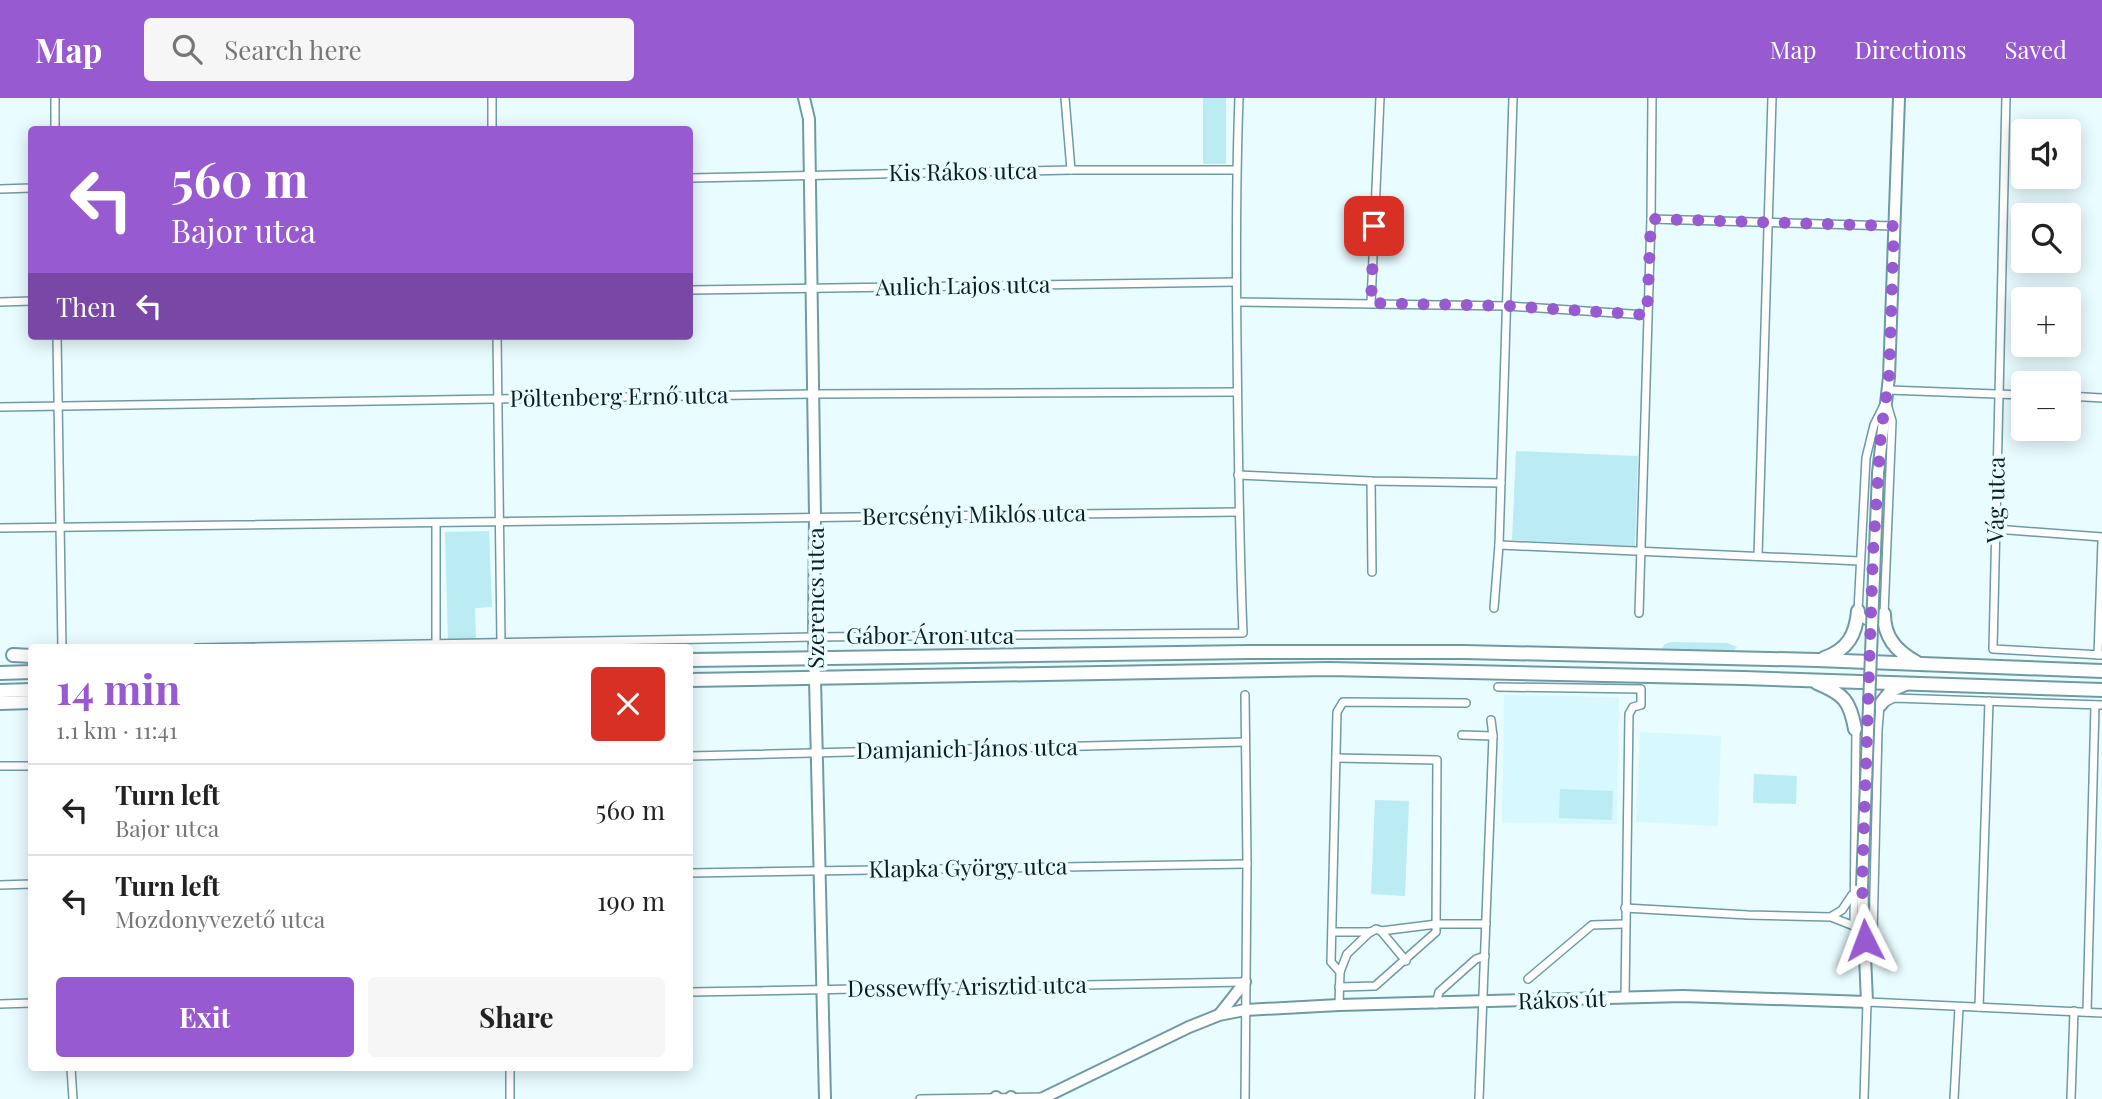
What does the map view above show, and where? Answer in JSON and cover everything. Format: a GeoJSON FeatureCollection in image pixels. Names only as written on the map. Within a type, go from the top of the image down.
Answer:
{"type":"FeatureCollection","features":[{"type":"Feature","properties":{"kind":"main road"},"geometry":{"type":"LineString","coordinates":[[1817,660],[1844,648],[1854,633],[1858,611]]}},
{"type":"Feature","properties":{"kind":"main road"},"geometry":{"type":"LineString","coordinates":[[1884,614],[1884,627],[1892,643],[1908,658],[1920,664]]}},
{"type":"Feature","properties":{"kind":"main road"},"geometry":{"type":"LineString","coordinates":[[693,660],[1410,652],[1817,660],[2102,671]]}},
{"type":"Feature","properties":{"kind":"main road"},"geometry":{"type":"LineString","coordinates":[[6,655],[28,654]]}},
{"type":"Feature","properties":{"kind":"main road"},"geometry":{"type":"LineString","coordinates":[[693,680],[1329,669],[1908,682],[2102,690]]}},
{"type":"Feature","properties":{"kind":"main road"},"geometry":{"type":"LineString","coordinates":[[0,673],[28,672]]}},
{"type":"Feature","properties":{"kind":"main road"},"geometry":{"type":"LineString","coordinates":[[1810,680],[1842,696],[1851,708],[1855,729]]}},
{"type":"Feature","properties":{"kind":"main road"},"geometry":{"type":"LineString","coordinates":[[1880,705],[1892,690],[1908,682]]}},
{"type":"Feature","properties":{"kind":"main road"},"geometry":{"type":"LineString","coordinates":[[0,691],[28,691]]}},
{"type":"Feature","properties":{"kind":"main road"},"geometry":{"type":"LineString","coordinates":[[0,704],[28,702]]}},
{"type":"Feature","properties":{"kind":"street"},"geometry":{"type":"LineString","coordinates":[[55,98],[55,126]]}},
{"type":"Feature","properties":{"kind":"street"},"geometry":{"type":"LineString","coordinates":[[492,98],[492,126]]}},
{"type":"Feature","properties":{"kind":"street","name":"Szerencs utca"},"geometry":{"type":"LineString","coordinates":[[804,98],[808,119],[815,516],[814,637],[825,1099]]}},
{"type":"Feature","properties":{"kind":"street"},"geometry":{"type":"LineString","coordinates":[[1065,98],[1071,170]]}},
{"type":"Feature","properties":{"kind":"street"},"geometry":{"type":"LineString","coordinates":[[1238,512],[1236,170],[1239,98]]}},
{"type":"Feature","properties":{"kind":"street"},"geometry":{"type":"LineString","coordinates":[[1371,303],[1380,98]]}},
{"type":"Feature","properties":{"kind":"street"},"geometry":{"type":"LineString","coordinates":[[1494,608],[1499,545],[1514,98]]}},
{"type":"Feature","properties":{"kind":"street"},"geometry":{"type":"LineString","coordinates":[[1639,613],[1652,98]]}},
{"type":"Feature","properties":{"kind":"street"},"geometry":{"type":"LineString","coordinates":[[1758,556],[1772,98]]}},
{"type":"Feature","properties":{"kind":"street"},"geometry":{"type":"LineString","coordinates":[[1854,926],[1878,473],[1887,395],[1899,98]]}},
{"type":"Feature","properties":{"kind":"street","name":"Vág utca"},"geometry":{"type":"LineString","coordinates":[[2006,98],[1993,649],[2100,655]]}},
{"type":"Feature","properties":{"kind":"street","name":"Kis Rákos utca"},"geometry":{"type":"LineString","coordinates":[[693,178],[1071,170],[1236,170]]}},
{"type":"Feature","properties":{"kind":"street"},"geometry":{"type":"LineString","coordinates":[[0,189],[28,188]]}},
{"type":"Feature","properties":{"kind":"street"},"geometry":{"type":"LineString","coordinates":[[1651,219],[1894,226]]}},
{"type":"Feature","properties":{"kind":"street","name":"Aulich Lajos utca"},"geometry":{"type":"LineString","coordinates":[[693,290],[1236,282]]}},
{"type":"Feature","properties":{"kind":"street"},"geometry":{"type":"LineString","coordinates":[[0,302],[28,301]]}},
{"type":"Feature","properties":{"kind":"street"},"geometry":{"type":"LineString","coordinates":[[1237,302],[1508,306],[1647,315]]}},
{"type":"Feature","properties":{"kind":"street"},"geometry":{"type":"LineString","coordinates":[[57,340],[62,644]]}},
{"type":"Feature","properties":{"kind":"street"},"geometry":{"type":"LineString","coordinates":[[497,340],[501,642]]}},
{"type":"Feature","properties":{"kind":"street","name":"Pöltenberg Ernő utca"},"geometry":{"type":"LineString","coordinates":[[0,407],[813,394],[1237,392]]}},
{"type":"Feature","properties":{"kind":"street"},"geometry":{"type":"LineString","coordinates":[[1887,395],[2011,394]]}},
{"type":"Feature","properties":{"kind":"street"},"geometry":{"type":"LineString","coordinates":[[1887,395],[1892,421],[1884,614],[1877,621],[1870,623],[1858,611],[1866,458],[1874,425],[1887,395]]}},
{"type":"Feature","properties":{"kind":"street"},"geometry":{"type":"LineString","coordinates":[[2081,397],[2102,398]]}},
{"type":"Feature","properties":{"kind":"street"},"geometry":{"type":"LineString","coordinates":[[1238,475],[1501,483]]}},
{"type":"Feature","properties":{"kind":"street"},"geometry":{"type":"LineString","coordinates":[[1371,481],[1372,572]]}},
{"type":"Feature","properties":{"kind":"street","name":"Bercsényi Miklós utca"},"geometry":{"type":"LineString","coordinates":[[436,523],[1238,512]]}},
{"type":"Feature","properties":{"kind":"street","name":"Gábor Áron utca"},"geometry":{"type":"LineString","coordinates":[[436,644],[1243,633],[1238,512]]}},
{"type":"Feature","properties":{"kind":"street"},"geometry":{"type":"LineString","coordinates":[[0,528],[436,523],[436,644]]}},
{"type":"Feature","properties":{"kind":"street"},"geometry":{"type":"LineString","coordinates":[[1995,528],[2102,539],[2100,655]]}},
{"type":"Feature","properties":{"kind":"street"},"geometry":{"type":"LineString","coordinates":[[1499,545],[1860,561]]}},
{"type":"Feature","properties":{"kind":"street"},"geometry":{"type":"LineString","coordinates":[[1498,687],[1642,689],[1641,705],[1633,707],[1629,714],[1625,997]]}},
{"type":"Feature","properties":{"kind":"street"},"geometry":{"type":"LineString","coordinates":[[1245,695],[1245,1099]]}},
{"type":"Feature","properties":{"kind":"street"},"geometry":{"type":"LineString","coordinates":[[1865,942],[1873,934],[1880,705],[1894,698],[2099,705],[2087,1012]]}},
{"type":"Feature","properties":{"kind":"street"},"geometry":{"type":"LineString","coordinates":[[1979,1007],[1989,701]]}},
{"type":"Feature","properties":{"kind":"street"},"geometry":{"type":"LineString","coordinates":[[1340,972],[1331,962],[1336,712],[1343,702],[1466,703]]}},
{"type":"Feature","properties":{"kind":"street"},"geometry":{"type":"LineString","coordinates":[[1479,1099],[1493,722]]}},
{"type":"Feature","properties":{"kind":"street"},"geometry":{"type":"LineString","coordinates":[[1864,1099],[1867,1002],[1865,942],[1858,890],[1855,729],[1878,730]]}},
{"type":"Feature","properties":{"kind":"street"},"geometry":{"type":"LineString","coordinates":[[1462,735],[1493,736]]}},
{"type":"Feature","properties":{"kind":"street","name":"Damjanich János utca"},"geometry":{"type":"LineString","coordinates":[[693,756],[1245,742]]}},
{"type":"Feature","properties":{"kind":"street"},"geometry":{"type":"LineString","coordinates":[[1335,758],[1437,760],[1436,932],[1375,986],[1339,987]]}},
{"type":"Feature","properties":{"kind":"street"},"geometry":{"type":"LineString","coordinates":[[0,766],[28,766]]}},
{"type":"Feature","properties":{"kind":"street","name":"Klapka György utca"},"geometry":{"type":"LineString","coordinates":[[693,873],[1247,864]]}},
{"type":"Feature","properties":{"kind":"street"},"geometry":{"type":"LineString","coordinates":[[0,885],[28,884]]}},
{"type":"Feature","properties":{"kind":"street"},"geometry":{"type":"LineString","coordinates":[[1831,917],[1842,909],[1858,890]]}},
{"type":"Feature","properties":{"kind":"street"},"geometry":{"type":"LineString","coordinates":[[1625,908],[1831,917],[1854,926],[1865,942]]}},
{"type":"Feature","properties":{"kind":"street"},"geometry":{"type":"LineString","coordinates":[[1381,932],[1437,924],[1486,924]]}},
{"type":"Feature","properties":{"kind":"street"},"geometry":{"type":"LineString","coordinates":[[1528,979],[1592,925],[1625,924]]}},
{"type":"Feature","properties":{"kind":"street"},"geometry":{"type":"LineString","coordinates":[[1339,1005],[1340,972],[1346,954],[1371,932],[1376,929],[1381,932],[1406,961]]}},
{"type":"Feature","properties":{"kind":"street"},"geometry":{"type":"LineString","coordinates":[[1333,932],[1371,932]]}},
{"type":"Feature","properties":{"kind":"street"},"geometry":{"type":"LineString","coordinates":[[1436,1004],[1439,992],[1476,959],[1485,956]]}},
{"type":"Feature","properties":{"kind":"street"},"geometry":{"type":"LineString","coordinates":[[1219,1015],[1245,982]]}},
{"type":"Feature","properties":{"kind":"street","name":"Dessewffy Arisztid utca"},"geometry":{"type":"LineString","coordinates":[[693,992],[1245,982]]}},
{"type":"Feature","properties":{"kind":"street","name":"Rákos út"},"geometry":{"type":"LineString","coordinates":[[1043,1098],[1189,1027],[1219,1015],[1245,1010],[1339,1005],[1709,996],[2102,1013]]}},
{"type":"Feature","properties":{"kind":"street"},"geometry":{"type":"LineString","coordinates":[[0,1004],[28,1003]]}},
{"type":"Feature","properties":{"kind":"street"},"geometry":{"type":"LineString","coordinates":[[1954,1099],[1959,1007]]}},
{"type":"Feature","properties":{"kind":"street"},"geometry":{"type":"LineString","coordinates":[[2071,1099],[2074,1012]]}},
{"type":"Feature","properties":{"kind":"street"},"geometry":{"type":"LineString","coordinates":[[71,1071],[73,1099]]}},
{"type":"Feature","properties":{"kind":"street"},"geometry":{"type":"LineString","coordinates":[[510,1071],[510,1099]]}},
{"type":"Feature","properties":{"kind":"street"},"geometry":{"type":"LineString","coordinates":[[920,1099],[1043,1098]]}},
{"type":"Feature","properties":{"kind":"shaded area"},"geometry":{"type":"Polygon","coordinates":[[[1203,98],[1226,98],[1226,164],[1203,164],[1203,98]]]}},
{"type":"Feature","properties":{"kind":"shaded area"},"geometry":{"type":"Polygon","coordinates":[[[1516,451],[1638,456],[1635,546],[1512,540],[1516,451]]]}},
{"type":"Feature","properties":{"kind":"shaded area"},"geometry":{"type":"Polygon","coordinates":[[[489,531],[492,607],[475,608],[476,639],[448,640],[445,532],[489,531]]]}},
{"type":"Feature","properties":{"kind":"shaded area"},"geometry":{"type":"Polygon","coordinates":[[[1727,643],[1737,647],[1734,651],[1661,650],[1665,644],[1727,643]]]}},
{"type":"Feature","properties":{"kind":"shaded area"},"geometry":{"type":"Polygon","coordinates":[[[1504,695],[1619,697],[1617,824],[1502,823],[1504,695]]]}},
{"type":"Feature","properties":{"kind":"shaded area"},"geometry":{"type":"Polygon","coordinates":[[[1640,732],[1721,736],[1718,826],[1636,822],[1640,732]]]}},
{"type":"Feature","properties":{"kind":"shaded area"},"geometry":{"type":"Polygon","coordinates":[[[1754,774],[1797,776],[1796,804],[1753,803],[1754,774]]]}},
{"type":"Feature","properties":{"kind":"shaded area"},"geometry":{"type":"Polygon","coordinates":[[[1560,789],[1613,791],[1612,820],[1559,818],[1560,789]]]}},
{"type":"Feature","properties":{"kind":"shaded area"},"geometry":{"type":"Polygon","coordinates":[[[1375,800],[1409,801],[1405,896],[1371,894],[1375,800]]]}},
{"type":"Feature","properties":{"kind":"route"},"geometry":{"type":"LineString","coordinates":[[1374,226],[1371,303],[1508,306],[1647,315],[1651,219],[1894,226],[1889,377],[1881,432],[1873,553],[1862,886],[1865,940]]}}]}
